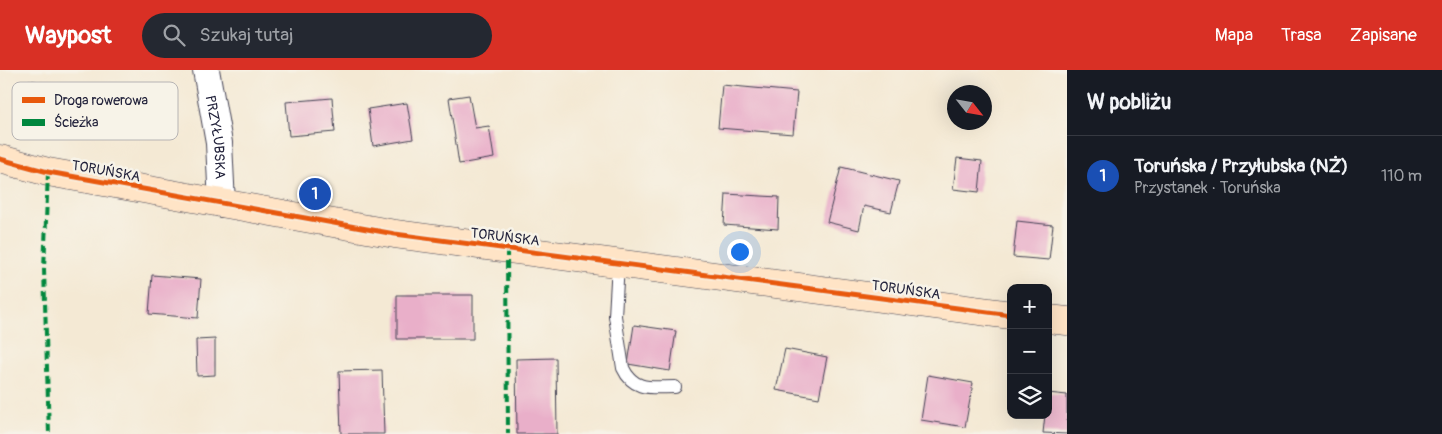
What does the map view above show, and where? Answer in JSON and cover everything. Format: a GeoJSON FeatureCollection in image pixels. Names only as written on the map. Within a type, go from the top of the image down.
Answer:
{"type":"FeatureCollection","features":[{"type":"Feature","properties":{"kind":"street","name":"PRZYŁUBSKA"},"geometry":{"type":"LineString","coordinates":[[206,70],[219,143],[222,204]]}},
{"type":"Feature","properties":{"kind":"street","name":"TORUŃSKA"},"geometry":{"type":"LineString","coordinates":[[0,159],[48,172],[395,234],[1007,314]]}},
{"type":"Feature","properties":{"kind":"street"},"geometry":{"type":"LineString","coordinates":[[1052,319],[1067,321]]}},
{"type":"Feature","properties":{"kind":"lane"},"geometry":{"type":"LineString","coordinates":[[618,263],[615,316],[623,368],[636,384],[642,386],[675,387]]}},
{"type":"Feature","properties":{"kind":"building"},"geometry":{"type":"Polygon","coordinates":[[[722,85],[797,92],[793,134],[718,128],[722,85]]]}},
{"type":"Feature","properties":{"kind":"building"},"geometry":{"type":"Polygon","coordinates":[[[469,95],[475,128],[489,126],[494,158],[459,164],[449,98],[469,95]]]}},
{"type":"Feature","properties":{"kind":"building"},"geometry":{"type":"Polygon","coordinates":[[[332,98],[335,132],[289,136],[286,102],[332,98]]]}},
{"type":"Feature","properties":{"kind":"building"},"geometry":{"type":"Polygon","coordinates":[[[407,103],[413,139],[373,146],[368,109],[407,103]]]}},
{"type":"Feature","properties":{"kind":"building"},"geometry":{"type":"Polygon","coordinates":[[[957,158],[982,161],[979,192],[953,189],[957,158]]]}},
{"type":"Feature","properties":{"kind":"building"},"geometry":{"type":"Polygon","coordinates":[[[841,167],[899,181],[891,212],[864,206],[859,230],[827,222],[841,167]]]}},
{"type":"Feature","properties":{"kind":"building"},"geometry":{"type":"Polygon","coordinates":[[[726,194],[779,197],[778,229],[724,225],[726,194]]]}},
{"type":"Feature","properties":{"kind":"building"},"geometry":{"type":"Polygon","coordinates":[[[1017,221],[1053,225],[1049,260],[1013,257],[1017,221]]]}},
{"type":"Feature","properties":{"kind":"building"},"geometry":{"type":"Polygon","coordinates":[[[152,275],[201,279],[198,318],[149,314],[152,275]]]}},
{"type":"Feature","properties":{"kind":"building"},"geometry":{"type":"Polygon","coordinates":[[[397,295],[473,295],[473,339],[397,339],[397,295]]]}},
{"type":"Feature","properties":{"kind":"building"},"geometry":{"type":"Polygon","coordinates":[[[634,325],[676,331],[670,371],[628,364],[634,325]]]}},
{"type":"Feature","properties":{"kind":"building"},"geometry":{"type":"Polygon","coordinates":[[[215,339],[215,375],[197,376],[196,340],[215,339]]]}},
{"type":"Feature","properties":{"kind":"building"},"geometry":{"type":"Polygon","coordinates":[[[785,349],[827,357],[819,398],[776,390],[785,349]]]}},
{"type":"Feature","properties":{"kind":"building"},"geometry":{"type":"Polygon","coordinates":[[[556,358],[557,434],[517,434],[516,359],[556,358]]]}},
{"type":"Feature","properties":{"kind":"building"},"geometry":{"type":"Polygon","coordinates":[[[382,370],[384,434],[341,434],[339,371],[382,370]]]}},
{"type":"Feature","properties":{"kind":"building"},"geometry":{"type":"Polygon","coordinates":[[[928,375],[973,383],[965,427],[921,420],[928,375]]]}},
{"type":"Feature","properties":{"kind":"building"},"geometry":{"type":"Polygon","coordinates":[[[1052,393],[1067,395],[1067,434],[1043,433],[1045,419],[1052,419],[1052,393]]]}},
{"type":"Feature","properties":{"kind":"marked path"},"geometry":{"type":"LineString","coordinates":[[48,172],[44,269],[49,434]]}},
{"type":"Feature","properties":{"kind":"marked path"},"geometry":{"type":"LineString","coordinates":[[507,249],[508,434]]}},
{"type":"Feature","properties":{"kind":"cycle path"},"geometry":{"type":"LineString","coordinates":[[0,159],[48,172],[395,234],[1007,314]]}},
{"type":"Feature","properties":{"kind":"place","name":"Toruńska / Przyłubska (NŻ)"},"geometry":{"type":"Point","coordinates":[315,194]}}]}
